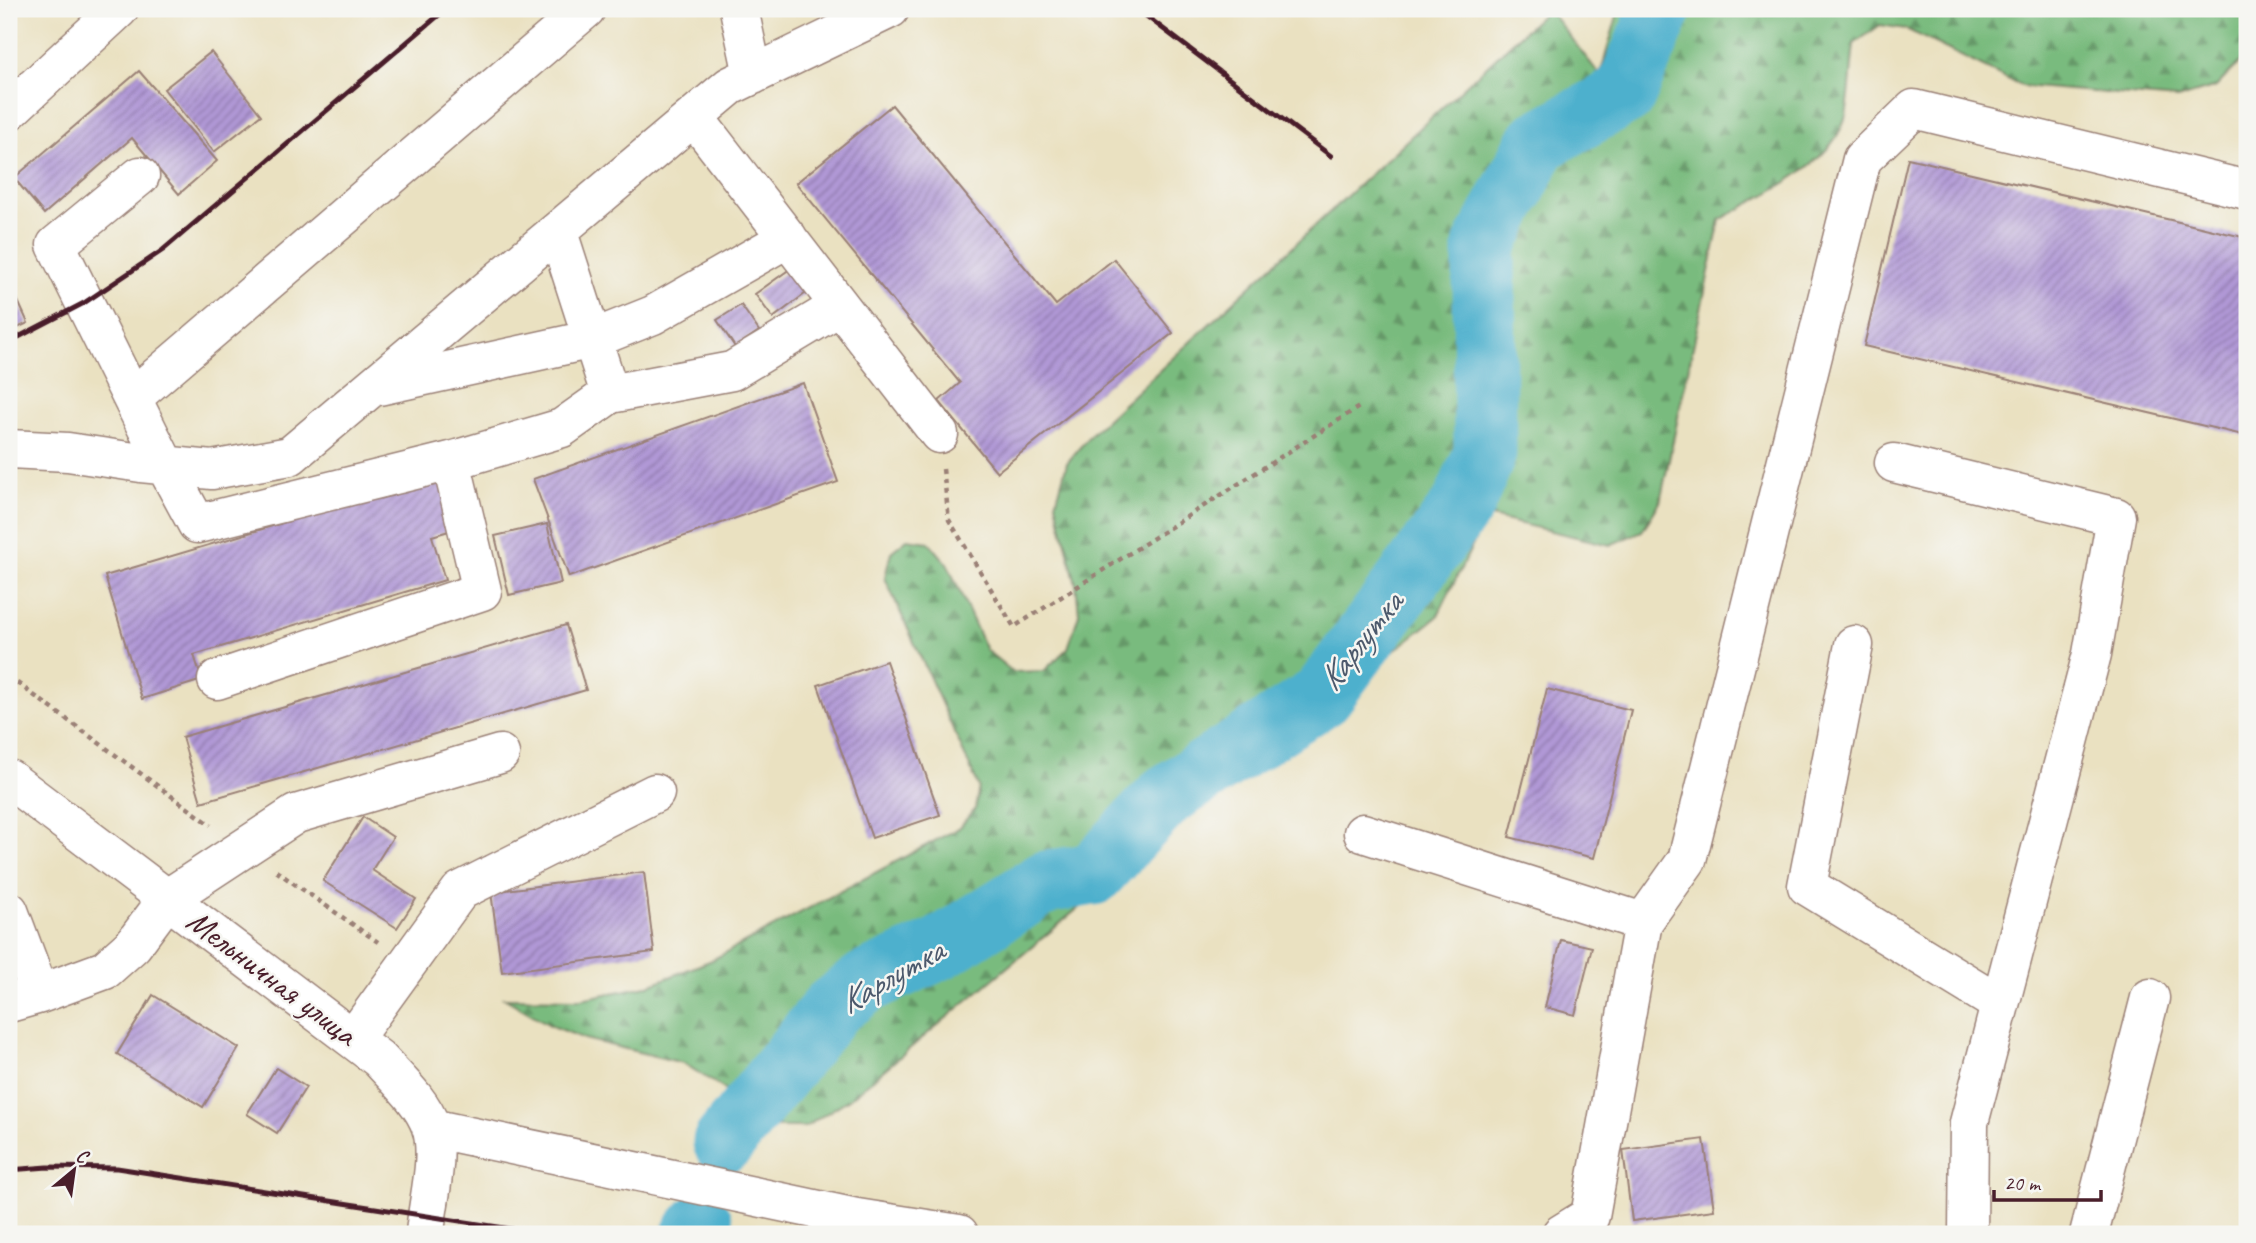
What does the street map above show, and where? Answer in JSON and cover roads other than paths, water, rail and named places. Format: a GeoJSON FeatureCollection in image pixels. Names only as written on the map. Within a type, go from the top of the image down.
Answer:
{"type":"FeatureCollection","features":[{"type":"Feature","properties":{"kind":"street"},"geometry":{"type":"LineString","coordinates":[[9,111],[119,9]]}},
{"type":"Feature","properties":{"kind":"street"},"geometry":{"type":"LineString","coordinates":[[132,398],[586,9]]}},
{"type":"Feature","properties":{"kind":"street"},"geometry":{"type":"LineString","coordinates":[[739,9],[753,75]]}},
{"type":"Feature","properties":{"kind":"street"},"geometry":{"type":"LineString","coordinates":[[9,449],[68,452],[212,470],[290,456],[730,86],[890,9]]}},
{"type":"Feature","properties":{"kind":"street"},"geometry":{"type":"LineString","coordinates":[[1561,1234],[1590,1216],[1643,922],[1686,860],[1862,159],[1914,109],[2247,190]]}},
{"type":"Feature","properties":{"kind":"street"},"geometry":{"type":"LineString","coordinates":[[694,117],[939,434]]}},
{"type":"Feature","properties":{"kind":"street"},"geometry":{"type":"LineString","coordinates":[[140,176],[56,245],[165,466],[197,524],[452,461],[562,428],[610,394],[732,371],[840,306]]}},
{"type":"Feature","properties":{"kind":"street"},"geometry":{"type":"LineString","coordinates":[[558,232],[610,394]]}},
{"type":"Feature","properties":{"kind":"street"},"geometry":{"type":"LineString","coordinates":[[371,388],[593,339],[653,315],[788,238]]}},
{"type":"Feature","properties":{"kind":"street"},"geometry":{"type":"LineString","coordinates":[[217,680],[482,591],[452,461]]}},
{"type":"Feature","properties":{"kind":"street"},"geometry":{"type":"LineString","coordinates":[[1894,463],[2116,517],[2092,654],[1969,1123],[1968,1234]]}},
{"type":"Feature","properties":{"kind":"street"},"geometry":{"type":"LineString","coordinates":[[1854,645],[1807,886],[2000,1004]]}},
{"type":"Feature","properties":{"kind":"street"},"geometry":{"type":"LineString","coordinates":[[9,911],[24,999],[105,970],[133,945],[168,898],[296,814],[499,754]]}},
{"type":"Feature","properties":{"kind":"street","name":"Мельничная улица"},"geometry":{"type":"LineString","coordinates":[[9,779],[379,1059],[418,1104],[431,1128],[435,1155],[425,1234]]}},
{"type":"Feature","properties":{"kind":"street"},"geometry":{"type":"LineString","coordinates":[[352,1039],[460,891],[655,793]]}},
{"type":"Feature","properties":{"kind":"street"},"geometry":{"type":"LineString","coordinates":[[1363,833],[1643,922]]}},
{"type":"Feature","properties":{"kind":"street"},"geometry":{"type":"LineString","coordinates":[[2089,1234],[2150,998]]}},
{"type":"Feature","properties":{"kind":"street"},"geometry":{"type":"LineString","coordinates":[[431,1128],[845,1215],[959,1234]]}},
{"type":"Feature","properties":{"kind":"waterway","name":"Карлутка"},"geometry":{"type":"LineString","coordinates":[[724,1142],[832,1008],[866,982],[939,949],[1046,882],[1093,874],[1166,796],[1322,696],[1463,505],[1485,453],[1484,247],[1538,142],[1625,94],[1661,9]]}},
{"type":"Feature","properties":{"kind":"waterway","name":"Карлутка"},"geometry":{"type":"LineString","coordinates":[[693,1234],[702,1224]]}},
{"type":"Feature","properties":{"kind":"railway"},"geometry":{"type":"LineString","coordinates":[[9,342],[84,303],[163,250],[446,9]]}},
{"type":"Feature","properties":{"kind":"railway"},"geometry":{"type":"LineString","coordinates":[[1137,9],[1331,156]]}},
{"type":"Feature","properties":{"kind":"railway"},"geometry":{"type":"LineString","coordinates":[[9,1170],[48,1167],[117,1168],[544,1234]]}}]}
